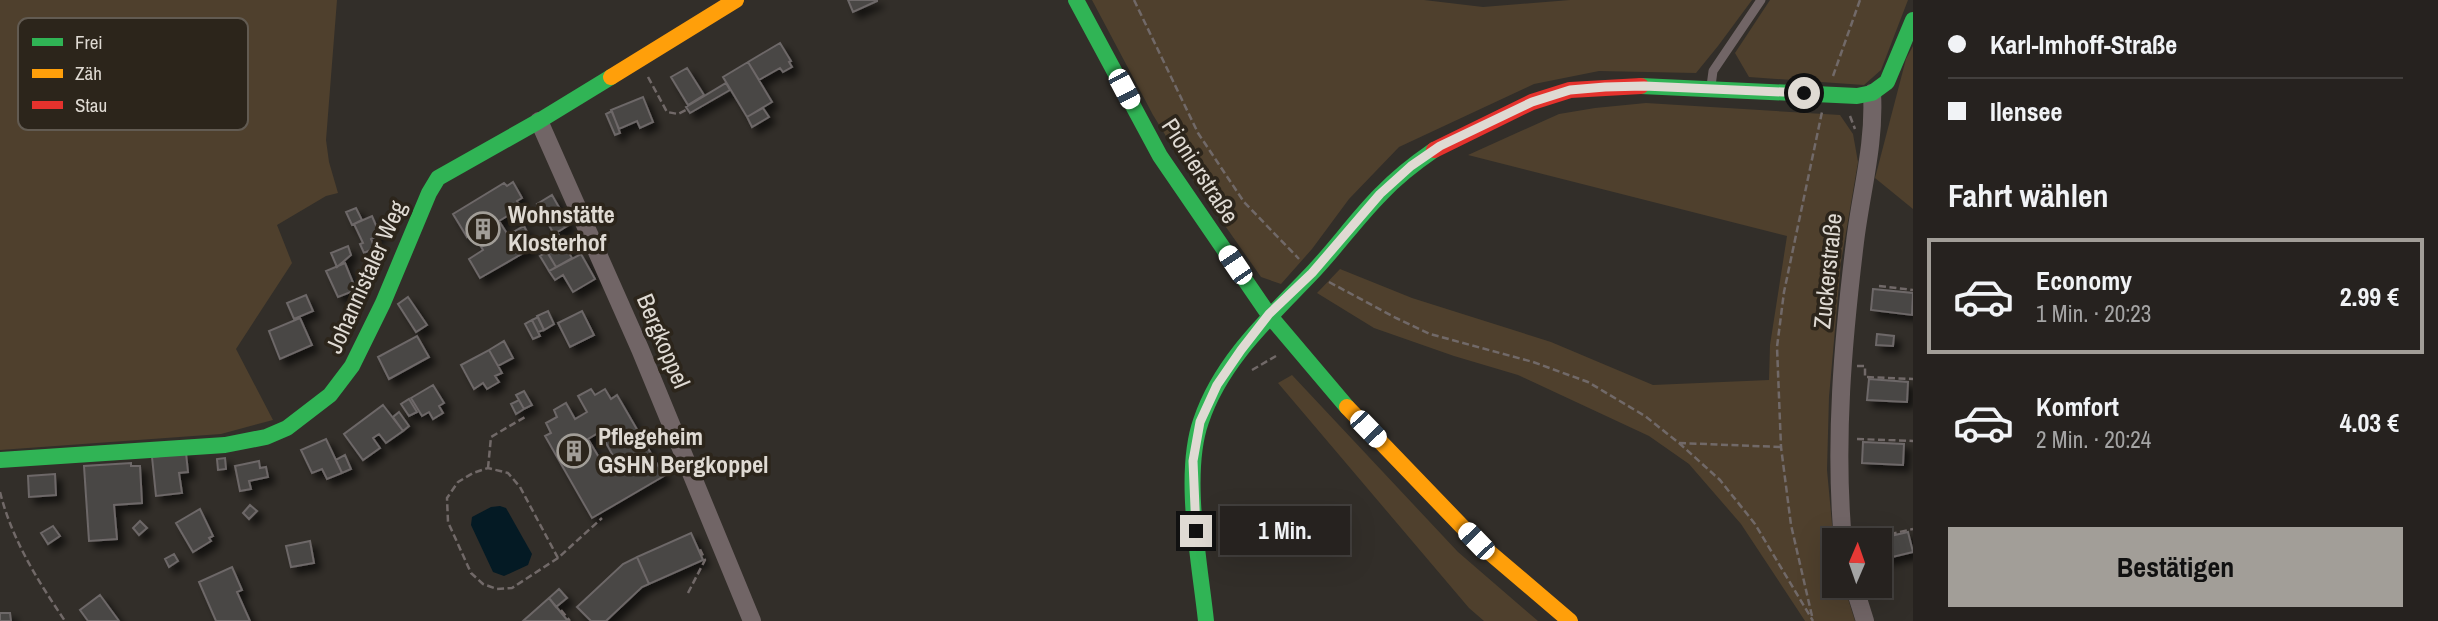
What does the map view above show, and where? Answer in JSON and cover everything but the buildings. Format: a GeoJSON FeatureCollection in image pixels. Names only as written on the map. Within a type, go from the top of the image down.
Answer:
{"type":"FeatureCollection","features":[{"type":"Feature","properties":{"kind":"street","name":"Johannistaler Weg"},"geometry":{"type":"LineString","coordinates":[[0,460],[225,445],[266,437],[286,428],[330,395],[352,366],[438,178],[539,121],[736,0]]}},
{"type":"Feature","properties":{"kind":"street","name":"Pionierstraße"},"geometry":{"type":"LineString","coordinates":[[1076,0],[1160,156],[1269,314],[1350,411],[1476,541],[1570,621]]}},
{"type":"Feature","properties":{"kind":"street"},"geometry":{"type":"LineString","coordinates":[[1206,621],[1194,508],[1193,461],[1200,422],[1217,385],[1269,314],[1312,273],[1380,194],[1411,166],[1440,146],[1532,102],[1570,90],[1605,87],[1710,88],[1857,96],[1872,93],[1887,82],[1913,20]]}},
{"type":"Feature","properties":{"kind":"street","name":"Zuckerstraße"},"geometry":{"type":"LineString","coordinates":[[1842,528],[1838,489],[1843,365],[1857,225],[1871,153],[1872,93]]}},
{"type":"Feature","properties":{"kind":"street","name":"Bergkoppel"},"geometry":{"type":"LineString","coordinates":[[539,121],[640,349],[752,621]]}},
{"type":"Feature","properties":{"kind":"street"},"geometry":{"type":"LineString","coordinates":[[1858,598],[1866,621]]}},
{"type":"Feature","properties":{"kind":"lane"},"geometry":{"type":"LineString","coordinates":[[1710,88],[1713,71],[1761,0]]}},
{"type":"Feature","properties":{"kind":"path"},"geometry":{"type":"LineString","coordinates":[[1134,0],[1198,133],[1244,202],[1312,273],[1430,334],[1533,362],[1588,382],[1645,416],[1720,480],[1755,524],[1813,621]]}},
{"type":"Feature","properties":{"kind":"path"},"geometry":{"type":"LineString","coordinates":[[1813,621],[1791,524],[1780,447],[1777,347],[1784,292],[1827,94],[1860,0]]}},
{"type":"Feature","properties":{"kind":"path"},"geometry":{"type":"LineString","coordinates":[[639,58],[667,112],[678,114],[686,110]]}},
{"type":"Feature","properties":{"kind":"path"},"geometry":{"type":"LineString","coordinates":[[1846,112],[1851,117],[1863,150],[1871,153]]}},
{"type":"Feature","properties":{"kind":"path"},"geometry":{"type":"LineString","coordinates":[[1879,286],[1913,290]]}},
{"type":"Feature","properties":{"kind":"path"},"geometry":{"type":"LineString","coordinates":[[1247,372],[1295,345]]}},
{"type":"Feature","properties":{"kind":"path"},"geometry":{"type":"LineString","coordinates":[[1843,365],[1865,366],[1865,377],[1913,379]]}},
{"type":"Feature","properties":{"kind":"path"},"geometry":{"type":"LineString","coordinates":[[488,468],[491,437],[525,417]]}},
{"type":"Feature","properties":{"kind":"path"},"geometry":{"type":"LineString","coordinates":[[1730,438],[1730,445]]}},
{"type":"Feature","properties":{"kind":"path"},"geometry":{"type":"LineString","coordinates":[[1839,439],[1913,441]]}},
{"type":"Feature","properties":{"kind":"path"},"geometry":{"type":"LineString","coordinates":[[1679,443],[1780,447]]}},
{"type":"Feature","properties":{"kind":"path"},"geometry":{"type":"LineString","coordinates":[[558,558],[520,487],[508,473],[488,468],[457,482],[447,498],[448,522],[471,573],[483,584],[497,589],[512,588],[558,558],[602,518]]}},
{"type":"Feature","properties":{"kind":"path"},"geometry":{"type":"LineString","coordinates":[[0,492],[7,522],[38,581],[65,621]]}},
{"type":"Feature","properties":{"kind":"path"},"geometry":{"type":"LineString","coordinates":[[1892,534],[1913,529]]}},
{"type":"Feature","properties":{"kind":"path"},"geometry":{"type":"LineString","coordinates":[[688,593],[705,560],[699,547]]}},
{"type":"Feature","properties":{"kind":"path"},"geometry":{"type":"LineString","coordinates":[[561,610],[570,621]]}},
{"type":"Feature","properties":{"kind":"shaded area"},"geometry":{"type":"Polygon","coordinates":[[[0,0],[337,0],[326,140],[338,193],[326,196],[277,225],[292,263],[236,349],[273,420],[221,434],[0,450],[0,0]]]}},
{"type":"Feature","properties":{"kind":"shaded area"},"geometry":{"type":"Polygon","coordinates":[[[1092,0],[1424,0],[1483,7],[1570,0],[1752,0],[1696,73],[1599,71],[1534,84],[1399,147],[1349,199],[1312,249],[1281,284],[1261,277],[1193,180],[1153,115],[1092,0]]]}},
{"type":"Feature","properties":{"kind":"shaded area"},"geometry":{"type":"Polygon","coordinates":[[[1770,0],[1908,0],[1881,70],[1864,85],[1749,77],[1735,53],[1770,0]]]}},
{"type":"Feature","properties":{"kind":"shaded area"},"geometry":{"type":"Polygon","coordinates":[[[1913,46],[1913,209],[1875,178],[1906,59],[1913,46]]]}},
{"type":"Feature","properties":{"kind":"shaded area"},"geometry":{"type":"Polygon","coordinates":[[[1646,103],[1840,115],[1853,134],[1858,162],[1841,262],[1829,397],[1827,470],[1832,528],[1822,528],[1822,598],[1848,598],[1855,621],[1805,621],[1741,524],[1689,464],[1649,436],[1518,375],[1374,328],[1317,293],[1340,269],[1412,298],[1551,342],[1653,385],[1769,380],[1770,345],[1787,236],[1468,155],[1559,114],[1646,103]]]}},
{"type":"Feature","properties":{"kind":"shaded area"},"geometry":{"type":"Polygon","coordinates":[[[1292,375],[1458,552],[1538,621],[1484,621],[1469,608],[1278,383],[1292,375]]]}},
{"type":"Feature","properties":{"kind":"water"},"geometry":{"type":"Polygon","coordinates":[[[491,507],[506,508],[532,554],[528,565],[504,576],[493,572],[471,525],[472,517],[491,507]]]}},
{"type":"Feature","properties":{"kind":"traffic: fast"},"geometry":{"type":"LineString","coordinates":[[1076,0],[1160,156],[1269,315],[1347,407]]}},
{"type":"Feature","properties":{"kind":"traffic: fast"},"geometry":{"type":"LineString","coordinates":[[1641,86],[1857,96],[1872,93],[1887,82],[1913,20]]}},
{"type":"Feature","properties":{"kind":"traffic: fast"},"geometry":{"type":"LineString","coordinates":[[0,460],[225,445],[266,437],[287,428],[330,395],[352,366],[438,178],[611,77]]}},
{"type":"Feature","properties":{"kind":"traffic: fast"},"geometry":{"type":"LineString","coordinates":[[1206,621],[1194,520],[1193,467],[1201,421],[1210,399],[1234,360],[1263,324],[1387,188],[1434,150]]}},
{"type":"Feature","properties":{"kind":"traffic: slow"},"geometry":{"type":"LineString","coordinates":[[611,77],[736,0]]}},
{"type":"Feature","properties":{"kind":"traffic: slow"},"geometry":{"type":"LineString","coordinates":[[1347,407],[1476,541],[1570,621]]}},
{"type":"Feature","properties":{"kind":"traffic: jam"},"geometry":{"type":"LineString","coordinates":[[1434,150],[1532,102],[1570,90],[1641,86]]}},
{"type":"Feature","properties":{"kind":"place","name":"Wohnstätte Klosterhof"},"geometry":{"type":"Point","coordinates":[483,229]}},
{"type":"Feature","properties":{"kind":"place","name":"Pflegeheim GSHN Bergkoppel"},"geometry":{"type":"Point","coordinates":[574,451]}},
{"type":"Feature","properties":{"kind":"route"},"geometry":{"type":"LineString","coordinates":[[1196,531],[1193,461],[1200,422],[1217,385],[1269,314],[1312,273],[1380,194],[1411,166],[1440,146],[1532,102],[1570,90],[1644,86],[1804,93]]}}]}
